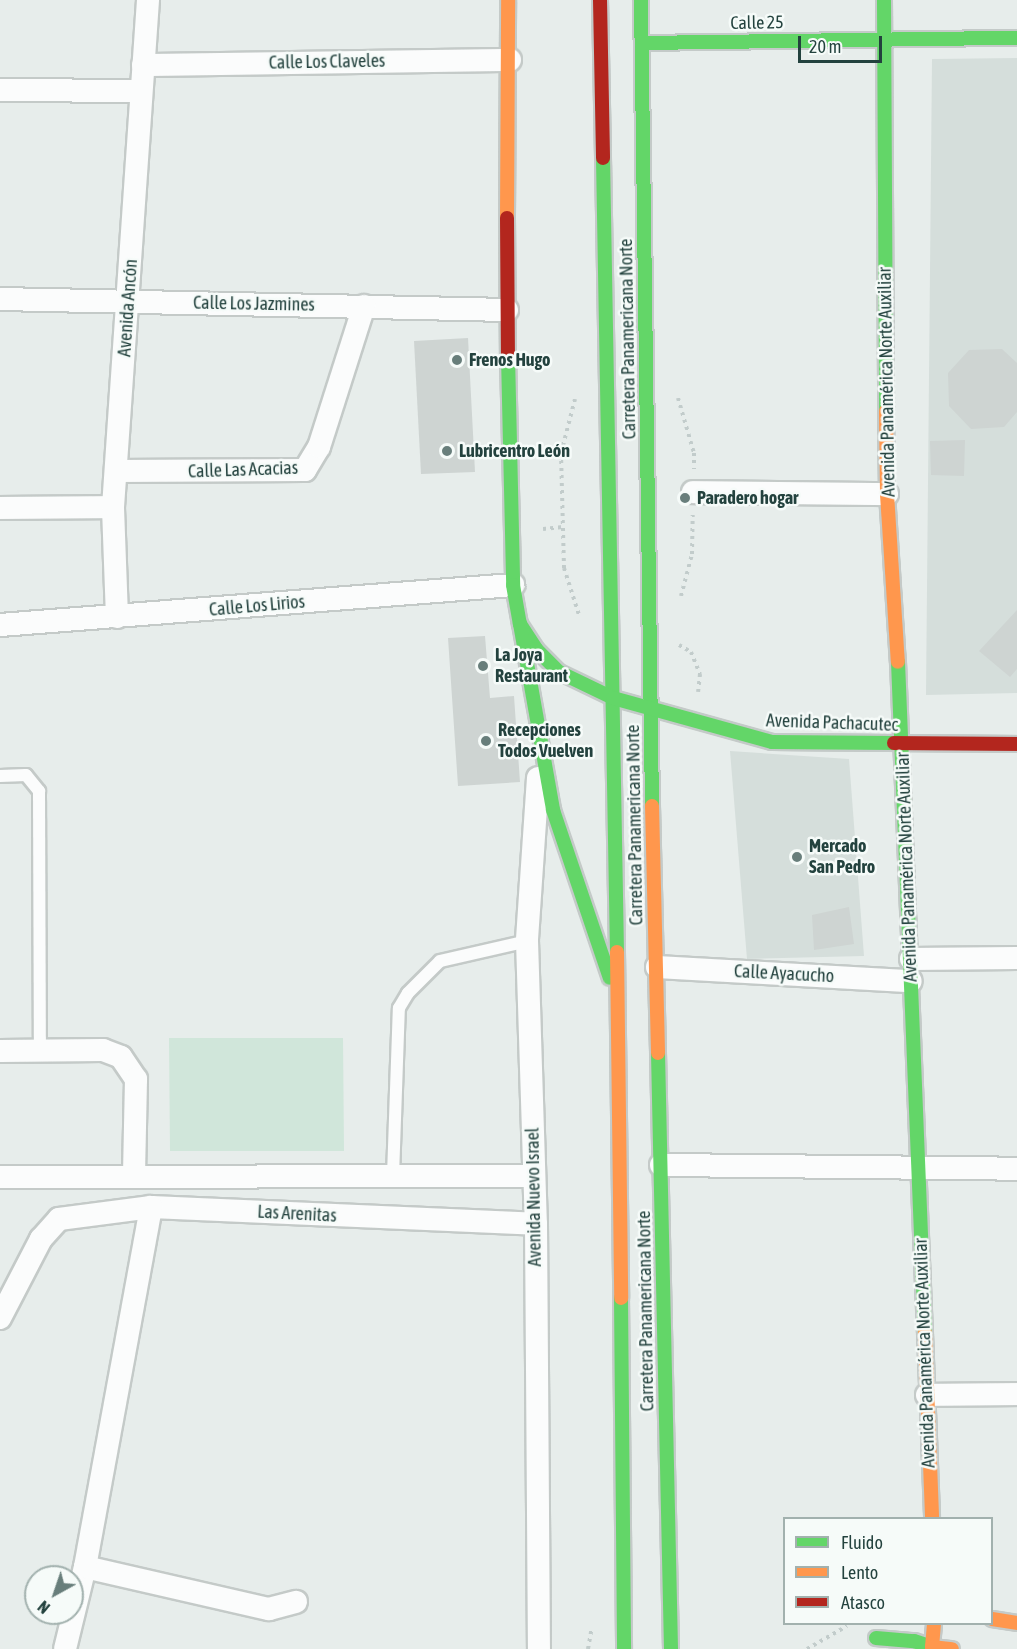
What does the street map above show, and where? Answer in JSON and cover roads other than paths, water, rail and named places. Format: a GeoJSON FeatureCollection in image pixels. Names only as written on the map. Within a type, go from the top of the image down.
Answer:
{"type":"FeatureCollection","features":[{"type":"Feature","properties":{"kind":"main road"},"geometry":{"type":"LineString","coordinates":[[508,0],[510,60],[507,310],[513,585],[553,810],[589,924],[618,996]]}},
{"type":"Feature","properties":{"kind":"main road","name":"Carretera Panamericana Norte"},"geometry":{"type":"LineString","coordinates":[[600,0],[618,996],[624,1649]]}},
{"type":"Feature","properties":{"kind":"main road","name":"Avenida Panamérica Norte Auxiliar"},"geometry":{"type":"LineString","coordinates":[[884,0],[887,494],[903,744],[932,1517]]}},
{"type":"Feature","properties":{"kind":"main road","name":"Carretera Panamericana Norte"},"geometry":{"type":"LineString","coordinates":[[643,1],[650,710],[671,1649]]}},
{"type":"Feature","properties":{"kind":"main road","name":"Calle 25"},"geometry":{"type":"LineString","coordinates":[[642,43],[1017,38]]}},
{"type":"Feature","properties":{"kind":"main road","name":"Avenida Pachacutec"},"geometry":{"type":"LineString","coordinates":[[520,624],[536,649],[559,672],[613,698],[772,742],[1017,744]]}},
{"type":"Feature","properties":{"kind":"main road"},"geometry":{"type":"LineString","coordinates":[[993,1619],[1017,1623]]}},
{"type":"Feature","properties":{"kind":"main road"},"geometry":{"type":"LineString","coordinates":[[863,1649],[887,1625]]}},
{"type":"Feature","properties":{"kind":"main road"},"geometry":{"type":"LineString","coordinates":[[876,1638],[914,1641],[939,1648],[934,1625]]}},
{"type":"Feature","properties":{"kind":"street","name":"Avenida Ancón"},"geometry":{"type":"LineString","coordinates":[[117,617],[113,507],[148,0]]}},
{"type":"Feature","properties":{"kind":"street","name":"Calle Los Claveles"},"geometry":{"type":"LineString","coordinates":[[143,64],[510,60]]}},
{"type":"Feature","properties":{"kind":"street"},"geometry":{"type":"LineString","coordinates":[[0,90],[140,92]]}},
{"type":"Feature","properties":{"kind":"street","name":"Calle Los Jazmines"},"geometry":{"type":"LineString","coordinates":[[0,299],[507,310]]}},
{"type":"Feature","properties":{"kind":"street","name":"Calle Las Acacias"},"geometry":{"type":"LineString","coordinates":[[116,471],[306,470],[319,447],[364,306]]}},
{"type":"Feature","properties":{"kind":"street"},"geometry":{"type":"LineString","coordinates":[[693,492],[887,494]]}},
{"type":"Feature","properties":{"kind":"street"},"geometry":{"type":"LineString","coordinates":[[0,508],[113,507]]}},
{"type":"Feature","properties":{"kind":"street","name":"Calle Los Lirios"},"geometry":{"type":"LineString","coordinates":[[0,625],[513,585]]}},
{"type":"Feature","properties":{"kind":"street","name":"Avenida Nuevo Israel"},"geometry":{"type":"LineString","coordinates":[[539,1649],[536,1224],[527,941],[540,746]]}},
{"type":"Feature","properties":{"kind":"street","name":"Calle Ayacucho"},"geometry":{"type":"LineString","coordinates":[[657,967],[911,970],[1017,958]]}},
{"type":"Feature","properties":{"kind":"street"},"geometry":{"type":"LineString","coordinates":[[0,1051],[103,1050],[128,1064],[136,1079],[134,1176]]}},
{"type":"Feature","properties":{"kind":"street"},"geometry":{"type":"LineString","coordinates":[[661,1165],[1017,1169]]}},
{"type":"Feature","properties":{"kind":"street"},"geometry":{"type":"LineString","coordinates":[[0,1177],[534,1176]]}},
{"type":"Feature","properties":{"kind":"street"},"geometry":{"type":"LineString","coordinates":[[65,1649],[85,1567],[151,1207]]}},
{"type":"Feature","properties":{"kind":"street","name":"Las Arenitas"},"geometry":{"type":"LineString","coordinates":[[0,1318],[41,1239],[59,1219],[151,1207],[536,1224]]}},
{"type":"Feature","properties":{"kind":"street"},"geometry":{"type":"LineString","coordinates":[[927,1395],[1017,1394]]}},
{"type":"Feature","properties":{"kind":"street"},"geometry":{"type":"LineString","coordinates":[[85,1567],[269,1609],[296,1602]]}},
{"type":"Feature","properties":{"kind":"lane"},"geometry":{"type":"LineString","coordinates":[[0,776],[26,776],[39,791],[40,1050]]}},
{"type":"Feature","properties":{"kind":"lane"},"geometry":{"type":"LineString","coordinates":[[393,1176],[399,1008],[408,993],[440,961],[527,941]]}},
{"type":"Feature","properties":{"kind":"place","name":"Frenos Hugo"},"geometry":{"type":"Point","coordinates":[457,360]}},
{"type":"Feature","properties":{"kind":"place","name":"Lubricentro León"},"geometry":{"type":"Point","coordinates":[447,451]}},
{"type":"Feature","properties":{"kind":"place","name":"Paradero hogar"},"geometry":{"type":"Point","coordinates":[685,498]}},
{"type":"Feature","properties":{"kind":"place","name":"La Joya Restaurant"},"geometry":{"type":"Point","coordinates":[483,666]}},
{"type":"Feature","properties":{"kind":"place","name":"Recepciones Todos Vuelven"},"geometry":{"type":"Point","coordinates":[486,741]}},
{"type":"Feature","properties":{"kind":"place","name":"Mercado San Pedro"},"geometry":{"type":"Point","coordinates":[797,857]}}]}
